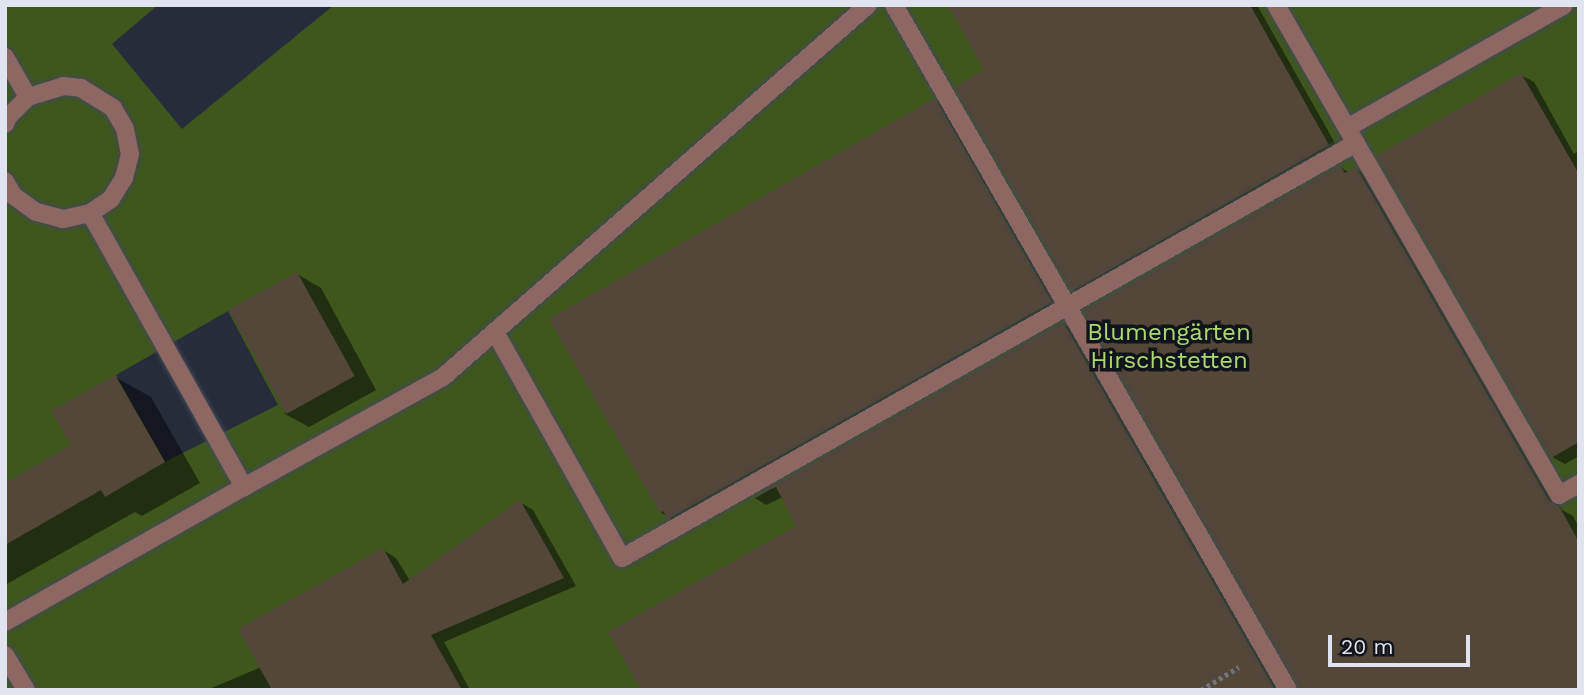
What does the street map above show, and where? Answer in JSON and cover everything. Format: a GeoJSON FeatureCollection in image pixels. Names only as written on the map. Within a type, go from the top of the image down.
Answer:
{"type":"FeatureCollection","features":[{"type":"Feature","properties":{"kind":"lane"},"geometry":{"type":"LineString","coordinates":[[5,622],[443,377],[868,5]]}},
{"type":"Feature","properties":{"kind":"lane"},"geometry":{"type":"LineString","coordinates":[[894,5],[1288,690]]}},
{"type":"Feature","properties":{"kind":"lane"},"geometry":{"type":"LineString","coordinates":[[1276,5],[1559,495],[1576,488]]}},
{"type":"Feature","properties":{"kind":"lane"},"geometry":{"type":"LineString","coordinates":[[495,332],[622,558],[1067,306],[1564,5]]}},
{"type":"Feature","properties":{"kind":"lane"},"geometry":{"type":"LineString","coordinates":[[5,57],[28,97]]}},
{"type":"Feature","properties":{"kind":"lane"},"geometry":{"type":"LineString","coordinates":[[5,124],[8,117],[28,97],[54,88],[81,88],[113,107],[125,129],[130,154],[124,178],[111,199],[90,213],[63,219],[36,212],[13,195],[5,181]]}},
{"type":"Feature","properties":{"kind":"lane"},"geometry":{"type":"LineString","coordinates":[[90,213],[244,487]]}},
{"type":"Feature","properties":{"kind":"lane"},"geometry":{"type":"LineString","coordinates":[[5,655],[26,690]]}},
{"type":"Feature","properties":{"kind":"path"},"geometry":{"type":"LineString","coordinates":[[1200,690],[1266,652]]}},
{"type":"Feature","properties":{"kind":"green space","name":"Blumengärten Hirschstetten"},"geometry":{"type":"Polygon","coordinates":[[[5,5],[158,5],[112,44],[182,129],[334,5],[1579,5],[1579,690],[5,690],[5,5]],[[228,311],[116,375],[165,462],[278,405],[228,311]]]}},
{"type":"Feature","properties":{"kind":"building"},"geometry":{"type":"Polygon","coordinates":[[[948,5],[1250,5],[1329,145],[1072,291],[954,87],[984,70],[948,5]]]}},
{"type":"Feature","properties":{"kind":"building"},"geometry":{"type":"Polygon","coordinates":[[[1521,73],[1579,174],[1579,442],[1551,458],[1376,156],[1521,73]]]}},
{"type":"Feature","properties":{"kind":"building"},"geometry":{"type":"Polygon","coordinates":[[[935,98],[1052,302],[668,519],[663,511],[660,513],[549,319],[935,98]]]}},
{"type":"Feature","properties":{"kind":"building"},"geometry":{"type":"Polygon","coordinates":[[[1340,165],[1345,173],[1356,167],[1549,501],[1559,506],[1579,542],[1579,690],[1299,690],[1083,311],[1340,165]]]}},
{"type":"Feature","properties":{"kind":"building"},"geometry":{"type":"Polygon","coordinates":[[[297,272],[355,376],[286,414],[229,310],[297,272]]]}},
{"type":"Feature","properties":{"kind":"building"},"geometry":{"type":"Polygon","coordinates":[[[1063,322],[1275,690],[641,690],[608,632],[796,526],[776,487],[751,498],[1063,322]]]}},
{"type":"Feature","properties":{"kind":"building"},"geometry":{"type":"Polygon","coordinates":[[[115,375],[165,462],[105,497],[101,490],[5,545],[5,483],[71,445],[51,411],[115,375]]]}},
{"type":"Feature","properties":{"kind":"building"},"geometry":{"type":"Polygon","coordinates":[[[520,500],[564,578],[431,635],[462,690],[272,690],[238,629],[383,548],[403,584],[520,500]]]}}]}
